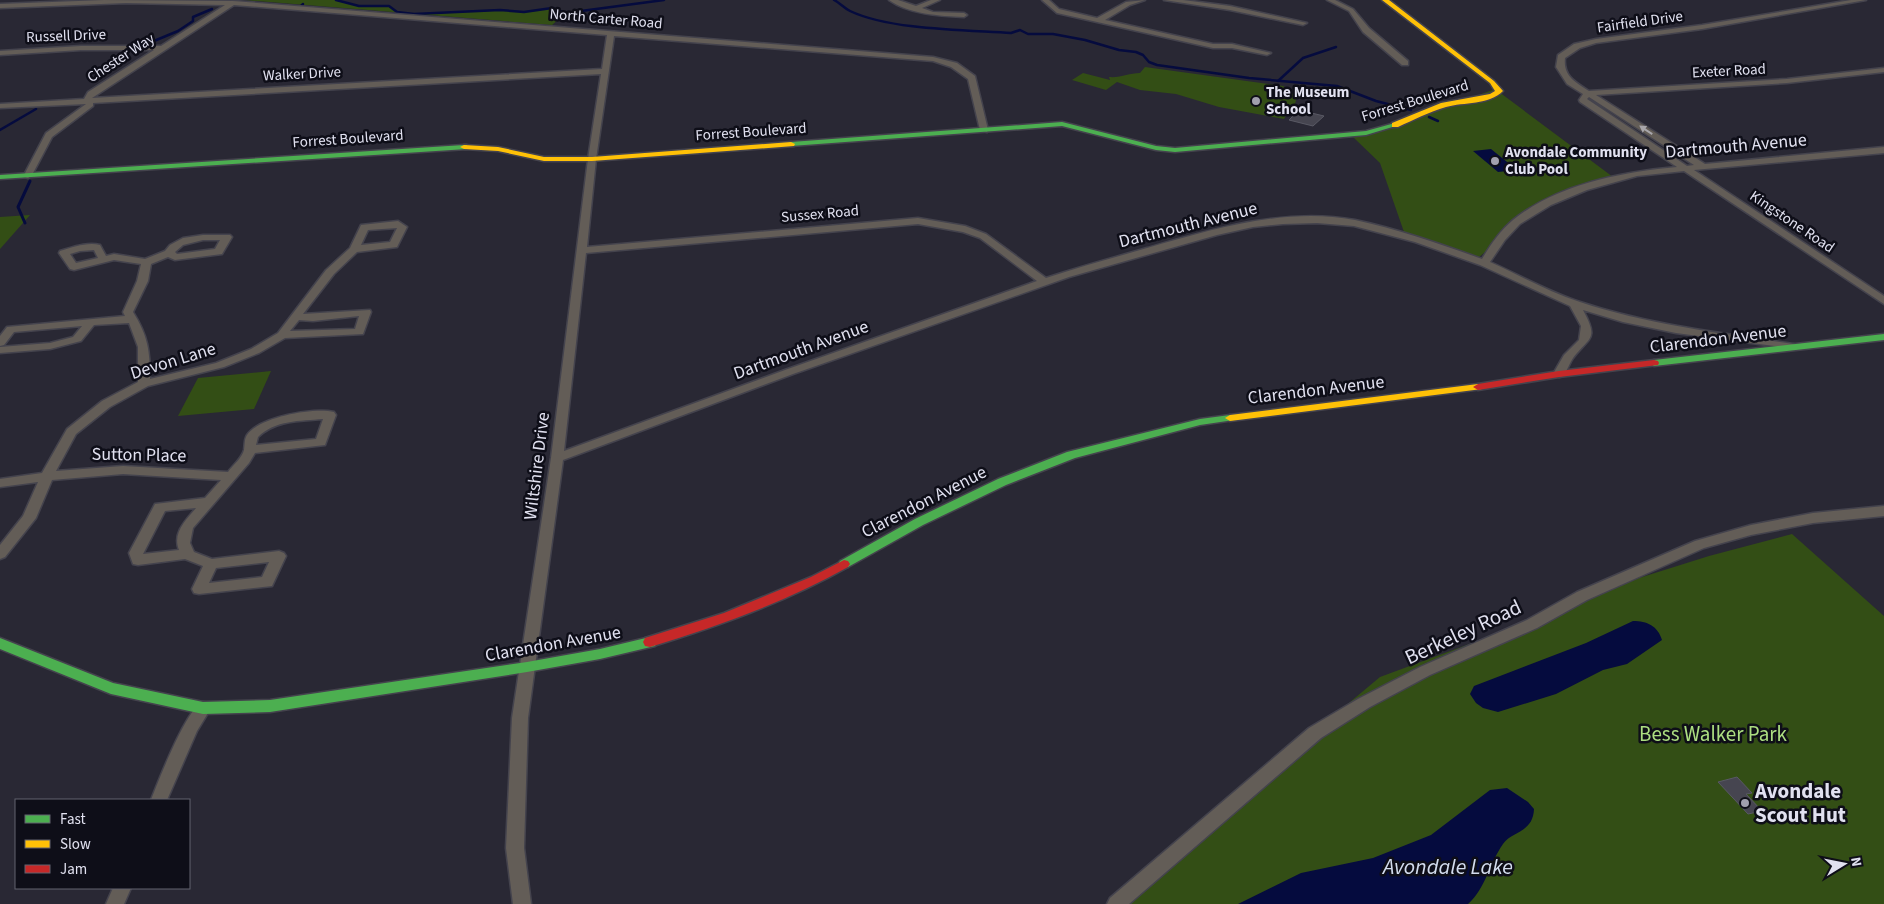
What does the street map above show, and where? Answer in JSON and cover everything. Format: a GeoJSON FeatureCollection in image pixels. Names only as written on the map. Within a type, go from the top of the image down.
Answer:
{"type":"FeatureCollection","features":[{"type":"Feature","properties":{"kind":"street"},"geometry":{"type":"LineString","coordinates":[[892,0],[932,14],[964,15]]}},
{"type":"Feature","properties":{"kind":"street"},"geometry":{"type":"LineString","coordinates":[[914,9],[937,0]]}},
{"type":"Feature","properties":{"kind":"street"},"geometry":{"type":"LineString","coordinates":[[1045,0],[1058,11],[1213,46],[1232,46],[1267,53]]}},
{"type":"Feature","properties":{"kind":"street"},"geometry":{"type":"LineString","coordinates":[[1099,20],[1128,3],[1142,0]]}},
{"type":"Feature","properties":{"kind":"street"},"geometry":{"type":"LineString","coordinates":[[1167,0],[1230,8],[1303,23]]}},
{"type":"Feature","properties":{"kind":"street"},"geometry":{"type":"LineString","coordinates":[[1330,0],[1350,10],[1366,30],[1405,63]]}},
{"type":"Feature","properties":{"kind":"street","name":"Forrest Boulevard"},"geometry":{"type":"LineString","coordinates":[[0,177],[468,147],[498,149],[544,159],[592,159],[1062,124],[1156,148],[1175,150],[1366,133],[1398,124],[1444,105],[1496,94],[1499,91],[1492,82],[1385,0]]}},
{"type":"Feature","properties":{"kind":"street","name":"Fairfield Drive"},"geometry":{"type":"LineString","coordinates":[[1702,166],[1570,82],[1560,67],[1562,57],[1577,46],[1596,41],[1702,27],[1863,0]]}},
{"type":"Feature","properties":{"kind":"street","name":"North Carter Road"},"geometry":{"type":"LineString","coordinates":[[0,6],[126,1],[233,3],[611,32],[946,61],[972,78],[984,130]]}},
{"type":"Feature","properties":{"kind":"street","name":"Chester Way"},"geometry":{"type":"LineString","coordinates":[[28,175],[49,135],[90,104],[87,100],[91,94],[233,3]]}},
{"type":"Feature","properties":{"kind":"street","name":"Wiltshire Drive"},"geometry":{"type":"LineString","coordinates":[[522,904],[515,848],[520,718],[557,458],[592,159],[611,32]]}},
{"type":"Feature","properties":{"kind":"street","name":"Russell Drive"},"geometry":{"type":"LineString","coordinates":[[0,53],[81,48],[163,48]]}},
{"type":"Feature","properties":{"kind":"street","name":"Exeter Road"},"geometry":{"type":"LineString","coordinates":[[1574,94],[1787,81],[1884,70]]}},
{"type":"Feature","properties":{"kind":"street","name":"Walker Drive"},"geometry":{"type":"LineString","coordinates":[[0,106],[606,71]]}},
{"type":"Feature","properties":{"kind":"street","name":"Kingstone Road"},"geometry":{"type":"LineString","coordinates":[[1587,93],[1583,100],[1884,301]]}},
{"type":"Feature","properties":{"kind":"street","name":"Dartmouth Avenue"},"geometry":{"type":"LineString","coordinates":[[557,458],[789,372],[1044,282],[1215,232],[1253,224],[1283,221],[1317,220],[1354,223],[1418,240],[1484,263],[1504,234],[1531,213],[1568,194],[1599,183],[1637,173],[1884,150]]}},
{"type":"Feature","properties":{"kind":"street","name":"Sussex Road"},"geometry":{"type":"LineString","coordinates":[[581,250],[918,221],[965,229],[983,236],[1044,282]]}},
{"type":"Feature","properties":{"kind":"street","name":"Devon Lane"},"geometry":{"type":"LineString","coordinates":[[0,554],[29,518],[46,478],[71,432],[106,404],[144,384],[239,358],[282,335],[330,272],[354,250],[364,227],[398,224],[402,227],[394,245],[354,250]]}},
{"type":"Feature","properties":{"kind":"street"},"geometry":{"type":"LineString","coordinates":[[103,259],[126,258],[146,262],[169,253],[172,247],[180,242],[227,237],[218,252],[174,257],[169,253]]}},
{"type":"Feature","properties":{"kind":"street"},"geometry":{"type":"LineString","coordinates":[[144,384],[145,349],[138,329],[128,312],[138,288],[146,277],[146,262]]}},
{"type":"Feature","properties":{"kind":"street"},"geometry":{"type":"LineString","coordinates":[[1484,263],[1574,304],[1627,320],[1676,330],[1796,347]]}},
{"type":"Feature","properties":{"kind":"street"},"geometry":{"type":"LineString","coordinates":[[1560,374],[1568,357],[1584,341],[1586,326],[1574,304]]}},
{"type":"Feature","properties":{"kind":"street","name":"Devon Lane"},"geometry":{"type":"LineString","coordinates":[[282,335],[359,332],[366,312],[312,318],[296,317]]}},
{"type":"Feature","properties":{"kind":"street"},"geometry":{"type":"LineString","coordinates":[[0,343],[11,329],[132,319]]}},
{"type":"Feature","properties":{"kind":"street"},"geometry":{"type":"LineString","coordinates":[[0,350],[50,346],[77,339],[91,322]]}},
{"type":"Feature","properties":{"kind":"street"},"geometry":{"type":"LineString","coordinates":[[1720,336],[1740,354]]}},
{"type":"Feature","properties":{"kind":"street","name":"Clarendon Avenue"},"geometry":{"type":"LineString","coordinates":[[0,643],[111,688],[202,708],[270,706],[528,668],[659,640],[729,616],[815,580],[919,522],[1002,482],[1071,455],[1200,422],[1464,390],[1560,374],[1884,337]]}},
{"type":"Feature","properties":{"kind":"street"},"geometry":{"type":"LineString","coordinates":[[187,554],[183,543],[186,527],[245,460],[250,450],[252,436],[260,427],[272,421],[330,415],[321,442],[250,450]]}},
{"type":"Feature","properties":{"kind":"street","name":"Sutton Place"},"geometry":{"type":"LineString","coordinates":[[0,483],[72,473],[123,470],[231,476]]}},
{"type":"Feature","properties":{"kind":"street"},"geometry":{"type":"LineString","coordinates":[[209,502],[160,507],[136,553],[138,560],[187,554],[211,564],[279,556],[267,582],[199,589],[211,564]]}},
{"type":"Feature","properties":{"kind":"street","name":"Berkeley Road"},"geometry":{"type":"LineString","coordinates":[[1116,904],[1315,733],[1356,706],[1425,671],[1532,624],[1582,596],[1700,544],[1751,530],[1813,518],[1884,511]]}},
{"type":"Feature","properties":{"kind":"street"},"geometry":{"type":"LineString","coordinates":[[159,799],[190,728],[202,708]]}},
{"type":"Feature","properties":{"kind":"street"},"geometry":{"type":"LineString","coordinates":[[115,904],[122,889]]}},
{"type":"Feature","properties":{"kind":"green space"},"geometry":{"type":"Polygon","coordinates":[[[244,0],[336,0],[359,6],[389,6],[397,12],[408,13],[244,0]]]}},
{"type":"Feature","properties":{"kind":"green space"},"geometry":{"type":"Polygon","coordinates":[[[552,8],[566,13],[552,25],[416,14],[500,10],[524,12],[552,8]]]}},
{"type":"Feature","properties":{"kind":"green space"},"geometry":{"type":"Polygon","coordinates":[[[1145,67],[1283,86],[1297,96],[1295,104],[1279,110],[1280,114],[1287,114],[1284,119],[1219,107],[1176,94],[1140,90],[1117,82],[1106,90],[1072,80],[1083,73],[1110,80],[1109,77],[1140,73],[1145,67]]]}},
{"type":"Feature","properties":{"kind":"green space"},"geometry":{"type":"Polygon","coordinates":[[[1495,89],[1613,177],[1535,210],[1478,258],[1404,232],[1380,163],[1353,137],[1372,134],[1495,89]]]}},
{"type":"Feature","properties":{"kind":"green space"},"geometry":{"type":"Polygon","coordinates":[[[30,215],[0,249],[0,217],[30,215]]]}},
{"type":"Feature","properties":{"kind":"green space"},"geometry":{"type":"Polygon","coordinates":[[[271,371],[254,409],[178,416],[198,378],[271,371]]]}},
{"type":"Feature","properties":{"kind":"green space","name":"Bess Walker Park"},"geometry":{"type":"Polygon","coordinates":[[[1792,534],[1884,616],[1884,904],[1108,904],[1380,677],[1569,607],[1639,578],[1709,556],[1792,534]]]}},
{"type":"Feature","properties":{"kind":"water","name":"Avondale Community Club Pool"},"geometry":{"type":"Polygon","coordinates":[[[1491,149],[1517,170],[1498,172],[1473,151],[1491,149]]]}},
{"type":"Feature","properties":{"kind":"water"},"geometry":{"type":"Polygon","coordinates":[[[1633,621],[1651,625],[1658,631],[1662,640],[1627,664],[1603,670],[1556,694],[1498,712],[1483,708],[1476,703],[1470,694],[1474,686],[1586,643],[1633,621]]]}},
{"type":"Feature","properties":{"kind":"water","name":"Avondale Lake"},"geometry":{"type":"Polygon","coordinates":[[[1507,788],[1528,802],[1534,809],[1533,817],[1526,827],[1503,844],[1479,891],[1468,904],[1238,904],[1301,873],[1373,858],[1431,835],[1490,790],[1507,788]]]}},
{"type":"Feature","properties":{"kind":"building"},"geometry":{"type":"Polygon","coordinates":[[[1299,110],[1324,116],[1313,126],[1289,120],[1299,110]]]}},
{"type":"Feature","properties":{"kind":"building","name":"Avondale Scout Hut"},"geometry":{"type":"Polygon","coordinates":[[[1737,777],[1752,793],[1746,794],[1762,811],[1748,814],[1718,782],[1737,777]]]}},
{"type":"Feature","properties":{"kind":"waterway"},"geometry":{"type":"LineString","coordinates":[[336,0],[359,6],[389,6],[397,12],[414,14],[500,10],[524,12],[552,8],[566,13],[664,0]]}},
{"type":"Feature","properties":{"kind":"waterway"},"geometry":{"type":"LineString","coordinates":[[834,0],[850,11],[906,26],[1011,33],[1020,30],[1028,34],[1053,34],[1085,40],[1119,50],[1136,52],[1143,55],[1149,62],[1157,65],[1278,81]]}},
{"type":"Feature","properties":{"kind":"waterway"},"geometry":{"type":"LineString","coordinates":[[300,7],[303,4]]}},
{"type":"Feature","properties":{"kind":"waterway"},"geometry":{"type":"LineString","coordinates":[[154,41],[178,31],[193,21],[193,17],[212,9]]}},
{"type":"Feature","properties":{"kind":"waterway"},"geometry":{"type":"LineString","coordinates":[[1278,81],[1303,58],[1336,47]]}},
{"type":"Feature","properties":{"kind":"waterway"},"geometry":{"type":"LineString","coordinates":[[1278,81],[1337,86],[1376,101],[1411,110]]}},
{"type":"Feature","properties":{"kind":"waterway"},"geometry":{"type":"LineString","coordinates":[[0,130],[36,109]]}},
{"type":"Feature","properties":{"kind":"waterway"},"geometry":{"type":"LineString","coordinates":[[1429,117],[1438,121]]}},
{"type":"Feature","properties":{"kind":"waterway"},"geometry":{"type":"LineString","coordinates":[[25,223],[18,207],[30,181]]}},
{"type":"Feature","properties":{"kind":"traffic: fast"},"geometry":{"type":"LineString","coordinates":[[791,144],[1062,124],[1156,148],[1175,150],[1366,133],[1395,125]]}},
{"type":"Feature","properties":{"kind":"traffic: fast"},"geometry":{"type":"LineString","coordinates":[[0,177],[464,147]]}},
{"type":"Feature","properties":{"kind":"traffic: fast"},"geometry":{"type":"LineString","coordinates":[[1654,363],[1884,337]]}},
{"type":"Feature","properties":{"kind":"traffic: fast"},"geometry":{"type":"LineString","coordinates":[[844,564],[919,522],[1002,482],[1071,455],[1200,422],[1230,418]]}},
{"type":"Feature","properties":{"kind":"traffic: fast"},"geometry":{"type":"LineString","coordinates":[[0,643],[111,688],[203,708],[270,706],[527,667],[600,654],[650,642]]}},
{"type":"Feature","properties":{"kind":"traffic: slow"},"geometry":{"type":"LineString","coordinates":[[1385,0],[1492,82],[1499,91],[1492,96],[1444,105],[1395,125]]}},
{"type":"Feature","properties":{"kind":"traffic: slow"},"geometry":{"type":"LineString","coordinates":[[464,147],[498,149],[544,159],[592,159],[791,144]]}},
{"type":"Feature","properties":{"kind":"traffic: slow"},"geometry":{"type":"LineString","coordinates":[[1230,418],[1478,387]]}},
{"type":"Feature","properties":{"kind":"traffic: jam"},"geometry":{"type":"LineString","coordinates":[[1478,387],[1559,374],[1654,363]]}},
{"type":"Feature","properties":{"kind":"traffic: jam"},"geometry":{"type":"LineString","coordinates":[[650,642],[729,616],[815,580],[844,564]]}},
{"type":"Feature","properties":{"kind":"place","name":"The Museum School"},"geometry":{"type":"Point","coordinates":[1256,101]}},
{"type":"Feature","properties":{"kind":"place","name":"Avondale Community Club Pool"},"geometry":{"type":"Point","coordinates":[1495,161]}},
{"type":"Feature","properties":{"kind":"place","name":"Avondale Scout Hut"},"geometry":{"type":"Point","coordinates":[1745,803]}}]}
